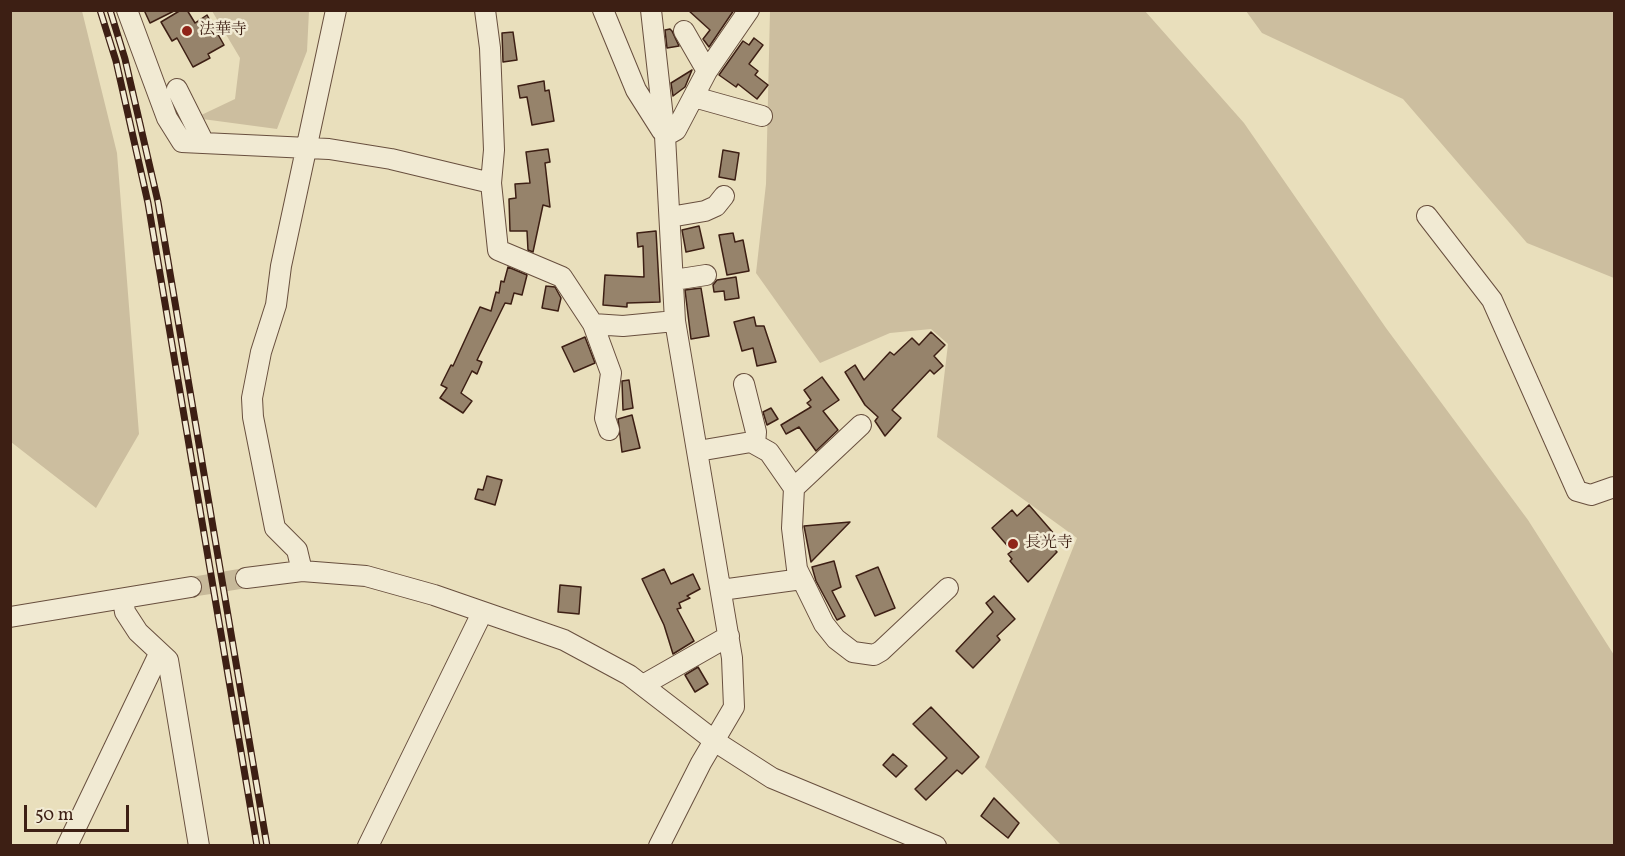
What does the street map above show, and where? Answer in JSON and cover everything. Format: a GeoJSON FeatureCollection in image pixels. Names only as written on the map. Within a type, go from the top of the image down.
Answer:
{"type":"FeatureCollection","features":[{"type":"Feature","properties":{"kind":"street"},"geometry":{"type":"LineString","coordinates":[[127,10],[174,132],[182,142],[308,147],[391,159],[491,183]]}},
{"type":"Feature","properties":{"kind":"street"},"geometry":{"type":"LineString","coordinates":[[302,571],[297,550],[275,528],[253,417],[252,398],[261,352],[276,305],[281,266],[336,10]]}},
{"type":"Feature","properties":{"kind":"street"},"geometry":{"type":"LineString","coordinates":[[485,10],[490,48],[494,150],[491,183],[498,250],[562,276],[593,324],[611,373],[604,418],[609,430]]}},
{"type":"Feature","properties":{"kind":"street"},"geometry":{"type":"LineString","coordinates":[[603,10],[636,90],[665,136]]}},
{"type":"Feature","properties":{"kind":"street"},"geometry":{"type":"LineString","coordinates":[[651,10],[665,136],[675,321],[729,636],[734,707],[716,742],[701,763],[659,846]]}},
{"type":"Feature","properties":{"kind":"street"},"geometry":{"type":"LineString","coordinates":[[665,136],[676,130],[707,72],[749,10]]}},
{"type":"Feature","properties":{"kind":"street"},"geometry":{"type":"LineString","coordinates":[[684,31],[707,72]]}},
{"type":"Feature","properties":{"kind":"street"},"geometry":{"type":"LineString","coordinates":[[177,88],[204,143]]}},
{"type":"Feature","properties":{"kind":"street"},"geometry":{"type":"LineString","coordinates":[[694,98],[762,116]]}},
{"type":"Feature","properties":{"kind":"street"},"geometry":{"type":"LineString","coordinates":[[670,217],[705,211],[716,206],[723,196]]}},
{"type":"Feature","properties":{"kind":"street"},"geometry":{"type":"LineString","coordinates":[[1427,216],[1492,300],[1577,491],[1592,495],[1614,487]]}},
{"type":"Feature","properties":{"kind":"street"},"geometry":{"type":"LineString","coordinates":[[674,280],[706,274]]}},
{"type":"Feature","properties":{"kind":"street"},"geometry":{"type":"LineString","coordinates":[[593,324],[623,326],[675,321]]}},
{"type":"Feature","properties":{"kind":"street"},"geometry":{"type":"LineString","coordinates":[[744,384],[756,432],[755,444]]}},
{"type":"Feature","properties":{"kind":"street"},"geometry":{"type":"LineString","coordinates":[[794,488],[861,425]]}},
{"type":"Feature","properties":{"kind":"street"},"geometry":{"type":"LineString","coordinates":[[698,451],[751,442],[769,452],[794,488],[792,528],[797,569],[824,624],[836,639],[853,652],[874,655],[881,651],[948,588]]}},
{"type":"Feature","properties":{"kind":"street"},"geometry":{"type":"LineString","coordinates":[[246,578],[302,571],[366,576],[434,595],[564,640],[629,675],[716,742],[772,778],[936,846]]}},
{"type":"Feature","properties":{"kind":"street"},"geometry":{"type":"LineString","coordinates":[[721,590],[802,579]]}},
{"type":"Feature","properties":{"kind":"street"},"geometry":{"type":"LineString","coordinates":[[10,617],[191,587]]}},
{"type":"Feature","properties":{"kind":"street"},"geometry":{"type":"LineString","coordinates":[[123,599],[125,612],[138,632],[168,660],[200,846]]}},
{"type":"Feature","properties":{"kind":"street"},"geometry":{"type":"LineString","coordinates":[[368,846],[482,613]]}},
{"type":"Feature","properties":{"kind":"street"},"geometry":{"type":"LineString","coordinates":[[643,685],[729,636]]}},
{"type":"Feature","properties":{"kind":"street"},"geometry":{"type":"LineString","coordinates":[[67,846],[159,654]]}},
{"type":"Feature","properties":{"kind":"shaded area"},"geometry":{"type":"Polygon","coordinates":[[[10,11],[82,11],[117,153],[139,434],[96,508],[11,442],[10,11]]]}},
{"type":"Feature","properties":{"kind":"shaded area"},"geometry":{"type":"Polygon","coordinates":[[[212,11],[309,11],[307,51],[277,129],[195,118],[235,99],[240,58],[212,11]]]}},
{"type":"Feature","properties":{"kind":"shaded area"},"geometry":{"type":"Polygon","coordinates":[[[770,11],[1145,11],[1244,123],[1386,328],[1528,520],[1614,655],[1614,845],[1061,845],[985,767],[1077,538],[937,437],[948,344],[931,329],[890,333],[820,363],[756,273],[766,184],[770,11]]]}},
{"type":"Feature","properties":{"kind":"shaded area"},"geometry":{"type":"Polygon","coordinates":[[[1246,11],[1614,11],[1614,278],[1527,243],[1403,99],[1262,33],[1246,11]]]}},
{"type":"Feature","properties":{"kind":"building"},"geometry":{"type":"Polygon","coordinates":[[[144,10],[176,10],[150,23],[144,10]]]}},
{"type":"Feature","properties":{"kind":"building"},"geometry":{"type":"Polygon","coordinates":[[[181,10],[187,10],[195,23],[207,15],[224,45],[208,54],[210,58],[193,67],[177,38],[172,41],[161,22],[181,10]]]}},
{"type":"Feature","properties":{"kind":"building"},"geometry":{"type":"Polygon","coordinates":[[[688,10],[734,10],[709,47],[703,39],[710,30],[688,10]]]}},
{"type":"Feature","properties":{"kind":"building"},"geometry":{"type":"Polygon","coordinates":[[[670,29],[679,46],[667,48],[665,30],[670,29]]]}},
{"type":"Feature","properties":{"kind":"building"},"geometry":{"type":"Polygon","coordinates":[[[513,32],[517,60],[503,62],[502,33],[513,32]]]}},
{"type":"Feature","properties":{"kind":"building"},"geometry":{"type":"Polygon","coordinates":[[[754,38],[763,45],[749,64],[758,71],[755,75],[768,85],[757,99],[738,84],[736,87],[719,75],[743,41],[749,45],[754,38]]]}},
{"type":"Feature","properties":{"kind":"building"},"geometry":{"type":"Polygon","coordinates":[[[692,70],[685,87],[673,96],[671,83],[692,70]]]}},
{"type":"Feature","properties":{"kind":"building"},"geometry":{"type":"Polygon","coordinates":[[[544,81],[545,91],[549,90],[554,121],[532,125],[527,97],[520,98],[518,86],[544,81]]]}},
{"type":"Feature","properties":{"kind":"building"},"geometry":{"type":"Polygon","coordinates":[[[548,149],[550,162],[545,163],[550,207],[543,205],[533,252],[528,250],[527,231],[510,231],[509,199],[516,198],[515,184],[530,183],[526,152],[548,149]]]}},
{"type":"Feature","properties":{"kind":"building"},"geometry":{"type":"Polygon","coordinates":[[[723,150],[739,153],[735,180],[719,177],[723,150]]]}},
{"type":"Feature","properties":{"kind":"building"},"geometry":{"type":"Polygon","coordinates":[[[699,226],[704,248],[686,252],[682,230],[699,226]]]}},
{"type":"Feature","properties":{"kind":"building"},"geometry":{"type":"Polygon","coordinates":[[[656,231],[660,302],[627,303],[627,307],[603,305],[605,275],[644,277],[643,246],[638,247],[637,233],[656,231]]]}},
{"type":"Feature","properties":{"kind":"building"},"geometry":{"type":"Polygon","coordinates":[[[733,233],[735,242],[743,240],[749,271],[727,275],[719,235],[733,233]]]}},
{"type":"Feature","properties":{"kind":"building"},"geometry":{"type":"Polygon","coordinates":[[[508,267],[527,275],[522,295],[514,293],[511,304],[505,303],[477,360],[482,362],[477,374],[472,371],[461,393],[472,401],[463,413],[440,398],[447,388],[441,385],[451,365],[453,366],[480,307],[491,311],[496,292],[499,293],[501,281],[504,282],[508,267]]]}},
{"type":"Feature","properties":{"kind":"building"},"geometry":{"type":"Polygon","coordinates":[[[736,277],[739,298],[725,300],[724,291],[714,292],[713,285],[717,280],[736,277]]]}},
{"type":"Feature","properties":{"kind":"building"},"geometry":{"type":"Polygon","coordinates":[[[546,286],[555,287],[561,298],[558,311],[542,308],[546,286]]]}},
{"type":"Feature","properties":{"kind":"building"},"geometry":{"type":"Polygon","coordinates":[[[701,288],[709,336],[691,339],[685,290],[701,288]]]}},
{"type":"Feature","properties":{"kind":"building"},"geometry":{"type":"Polygon","coordinates":[[[754,317],[756,326],[764,326],[776,362],[757,366],[753,348],[742,351],[734,322],[754,317]]]}},
{"type":"Feature","properties":{"kind":"building"},"geometry":{"type":"Polygon","coordinates":[[[931,332],[945,345],[934,356],[943,366],[934,374],[930,370],[892,410],[901,418],[885,436],[875,421],[878,417],[865,405],[845,372],[855,365],[864,380],[890,352],[894,355],[912,338],[919,345],[931,332]]]}},
{"type":"Feature","properties":{"kind":"building"},"geometry":{"type":"Polygon","coordinates":[[[585,337],[595,363],[574,372],[562,347],[585,337]]]}},
{"type":"Feature","properties":{"kind":"building"},"geometry":{"type":"Polygon","coordinates":[[[822,377],[839,400],[823,411],[838,430],[816,451],[799,427],[786,434],[781,425],[811,407],[807,403],[811,400],[804,390],[822,377]]]}},
{"type":"Feature","properties":{"kind":"building"},"geometry":{"type":"Polygon","coordinates":[[[629,380],[633,408],[623,410],[622,381],[629,380]]]}},
{"type":"Feature","properties":{"kind":"building"},"geometry":{"type":"Polygon","coordinates":[[[771,408],[778,419],[767,425],[763,412],[771,408]]]}},
{"type":"Feature","properties":{"kind":"building"},"geometry":{"type":"Polygon","coordinates":[[[632,415],[640,448],[622,452],[618,419],[632,415]]]}},
{"type":"Feature","properties":{"kind":"building"},"geometry":{"type":"Polygon","coordinates":[[[487,476],[502,480],[495,505],[475,499],[478,489],[483,490],[487,476]]]}},
{"type":"Feature","properties":{"kind":"building","name":"長光寺"},"geometry":{"type":"Polygon","coordinates":[[[1029,505],[1055,535],[1048,541],[1057,552],[1028,582],[1010,561],[1012,559],[1008,554],[1012,551],[992,528],[1012,510],[1017,516],[1029,505]]]}},
{"type":"Feature","properties":{"kind":"building"},"geometry":{"type":"Polygon","coordinates":[[[850,522],[811,562],[804,526],[850,522]]]}},
{"type":"Feature","properties":{"kind":"building"},"geometry":{"type":"Polygon","coordinates":[[[834,561],[841,587],[832,591],[845,616],[837,620],[816,581],[812,567],[834,561]]]}},
{"type":"Feature","properties":{"kind":"building"},"geometry":{"type":"Polygon","coordinates":[[[878,567],[895,608],[875,616],[856,576],[878,567]]]}},
{"type":"Feature","properties":{"kind":"building"},"geometry":{"type":"Polygon","coordinates":[[[664,569],[671,584],[693,574],[700,589],[687,596],[690,598],[679,603],[681,608],[677,609],[694,641],[673,654],[664,625],[642,579],[664,569]]]}},
{"type":"Feature","properties":{"kind":"building"},"geometry":{"type":"Polygon","coordinates":[[[560,585],[581,587],[579,614],[558,612],[560,585]]]}},
{"type":"Feature","properties":{"kind":"building"},"geometry":{"type":"Polygon","coordinates":[[[994,596],[1015,619],[997,636],[1000,640],[973,668],[956,651],[993,612],[986,603],[994,596]]]}},
{"type":"Feature","properties":{"kind":"building"},"geometry":{"type":"Polygon","coordinates":[[[698,667],[708,684],[695,692],[685,675],[698,667]]]}},
{"type":"Feature","properties":{"kind":"building"},"geometry":{"type":"Polygon","coordinates":[[[931,707],[979,757],[962,774],[957,770],[926,800],[915,789],[947,758],[913,724],[931,707]]]}},
{"type":"Feature","properties":{"kind":"building"},"geometry":{"type":"Polygon","coordinates":[[[893,754],[907,766],[896,777],[883,765],[893,754]]]}},
{"type":"Feature","properties":{"kind":"building"},"geometry":{"type":"Polygon","coordinates":[[[994,798],[1019,823],[1008,838],[981,816],[994,798]]]}},
{"type":"Feature","properties":{"kind":"tunnel"},"geometry":{"type":"LineString","coordinates":[[191,587],[246,578]]}},
{"type":"Feature","properties":{"kind":"railway"},"geometry":{"type":"LineString","coordinates":[[100,10],[116,61],[148,203],[257,846]]}},
{"type":"Feature","properties":{"kind":"railway"},"geometry":{"type":"LineString","coordinates":[[110,10],[125,59],[158,202],[267,846]]}},
{"type":"Feature","properties":{"kind":"place","name":"法華寺"},"geometry":{"type":"Point","coordinates":[187,31]}},
{"type":"Feature","properties":{"kind":"place","name":"長光寺"},"geometry":{"type":"Point","coordinates":[1013,544]}}]}
